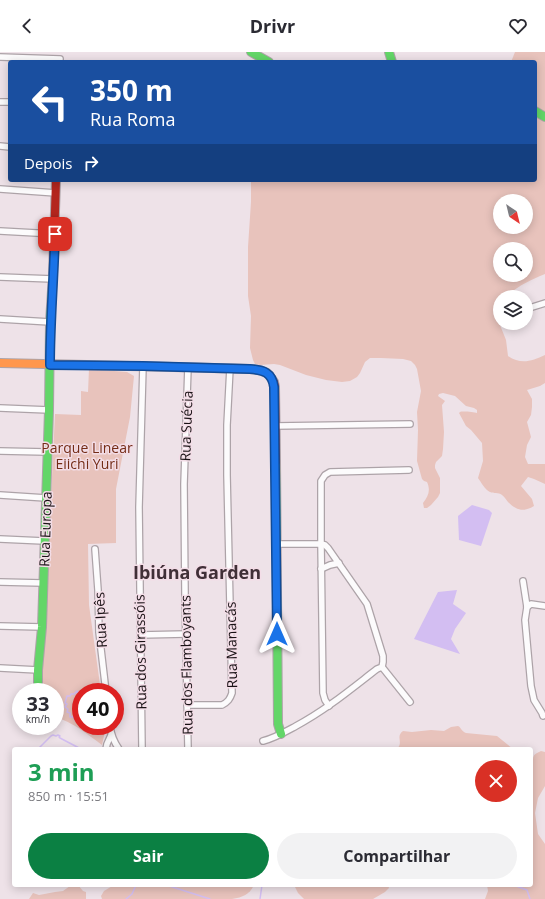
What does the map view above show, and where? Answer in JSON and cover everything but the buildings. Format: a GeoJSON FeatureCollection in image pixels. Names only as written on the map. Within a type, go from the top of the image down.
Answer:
{"type":"FeatureCollection","features":[{"type":"Feature","properties":{"kind":"street"},"geometry":{"type":"LineString","coordinates":[[251,52],[265,60]]}},
{"type":"Feature","properties":{"kind":"street"},"geometry":{"type":"LineString","coordinates":[[0,57],[45,60]]}},
{"type":"Feature","properties":{"kind":"street","name":"Rua Europa"},"geometry":{"type":"LineString","coordinates":[[38,683],[42,627],[49,410],[50,322],[55,234],[56,182]]}},
{"type":"Feature","properties":{"kind":"street"},"geometry":{"type":"LineString","coordinates":[[0,189],[56,193]]}},
{"type":"Feature","properties":{"kind":"street"},"geometry":{"type":"LineString","coordinates":[[0,231],[55,234]]}},
{"type":"Feature","properties":{"kind":"street"},"geometry":{"type":"LineString","coordinates":[[0,277],[53,279]]}},
{"type":"Feature","properties":{"kind":"street"},"geometry":{"type":"LineString","coordinates":[[533,307],[545,303]]}},
{"type":"Feature","properties":{"kind":"street"},"geometry":{"type":"LineString","coordinates":[[0,320],[50,322]]}},
{"type":"Feature","properties":{"kind":"street"},"geometry":{"type":"LineString","coordinates":[[0,363],[230,368],[262,370],[269,374],[274,387],[278,724],[281,734]]}},
{"type":"Feature","properties":{"kind":"street","name":"Rua dos Girassóis"},"geometry":{"type":"LineString","coordinates":[[142,747],[139,507],[143,366]]}},
{"type":"Feature","properties":{"kind":"street","name":"Rua Suécia"},"geometry":{"type":"LineString","coordinates":[[184,484],[188,368]]}},
{"type":"Feature","properties":{"kind":"street","name":"Rua Manacás"},"geometry":{"type":"LineString","coordinates":[[187,705],[222,705],[227,702],[232,693],[227,475],[227,425],[230,368]]}},
{"type":"Feature","properties":{"kind":"street"},"geometry":{"type":"LineString","coordinates":[[0,408],[49,410]]}},
{"type":"Feature","properties":{"kind":"street"},"geometry":{"type":"LineString","coordinates":[[275,426],[410,424]]}},
{"type":"Feature","properties":{"kind":"street"},"geometry":{"type":"LineString","coordinates":[[0,451],[47,452]]}},
{"type":"Feature","properties":{"kind":"street"},"geometry":{"type":"LineString","coordinates":[[329,706],[325,700],[324,693],[321,569],[322,479],[330,472],[409,470]]}},
{"type":"Feature","properties":{"kind":"street","name":"Rua dos Flamboyants"},"geometry":{"type":"LineString","coordinates":[[184,484],[188,747]]}},
{"type":"Feature","properties":{"kind":"street"},"geometry":{"type":"LineString","coordinates":[[0,495],[46,498]]}},
{"type":"Feature","properties":{"kind":"street"},"geometry":{"type":"LineString","coordinates":[[0,538],[44,540]]}},
{"type":"Feature","properties":{"kind":"street"},"geometry":{"type":"LineString","coordinates":[[277,544],[321,544],[328,548],[367,604],[383,656],[382,668],[410,702]]}},
{"type":"Feature","properties":{"kind":"street","name":"Rua Ipês"},"geometry":{"type":"LineString","coordinates":[[95,548],[99,632],[105,683]]}},
{"type":"Feature","properties":{"kind":"street"},"geometry":{"type":"LineString","coordinates":[[321,569],[339,563]]}},
{"type":"Feature","properties":{"kind":"street"},"geometry":{"type":"LineString","coordinates":[[523,580],[527,608],[525,620],[531,686],[534,700],[543,716]]}},
{"type":"Feature","properties":{"kind":"street"},"geometry":{"type":"LineString","coordinates":[[0,582],[43,584]]}},
{"type":"Feature","properties":{"kind":"street"},"geometry":{"type":"LineString","coordinates":[[527,608],[531,604],[545,606]]}},
{"type":"Feature","properties":{"kind":"street"},"geometry":{"type":"LineString","coordinates":[[0,626],[42,627]]}},
{"type":"Feature","properties":{"kind":"street"},"geometry":{"type":"LineString","coordinates":[[140,635],[186,634]]}},
{"type":"Feature","properties":{"kind":"street"},"geometry":{"type":"LineString","coordinates":[[0,668],[38,670]]}},
{"type":"Feature","properties":{"kind":"street"},"geometry":{"type":"LineString","coordinates":[[263,741],[281,734],[310,718],[329,706],[377,669],[382,668]]}},
{"type":"Feature","properties":{"kind":"street"},"geometry":{"type":"LineString","coordinates":[[106,747],[111,735]]}},
{"type":"Feature","properties":{"kind":"street"},"geometry":{"type":"LineString","coordinates":[[111,735],[117,747]]}},
{"type":"Feature","properties":{"kind":"green space"},"geometry":{"type":"Polygon","coordinates":[[[515,52],[545,52],[545,115],[537,109],[537,60],[512,60],[515,52]]]}},
{"type":"Feature","properties":{"kind":"green space"},"geometry":{"type":"Polygon","coordinates":[[[537,116],[545,122],[545,274],[533,279],[533,242],[493,242],[493,282],[527,282],[514,290],[493,290],[493,330],[502,330],[506,340],[508,356],[513,359],[526,361],[545,355],[545,383],[527,390],[532,399],[532,407],[531,415],[527,422],[531,437],[527,445],[525,457],[528,464],[545,464],[545,484],[528,477],[521,486],[532,499],[534,506],[524,510],[518,509],[500,494],[492,493],[486,490],[478,478],[483,461],[482,443],[466,426],[459,413],[477,413],[477,410],[466,406],[455,396],[443,393],[439,394],[438,396],[445,401],[442,405],[444,432],[443,449],[442,456],[435,465],[440,478],[440,493],[431,505],[424,508],[423,503],[428,496],[429,488],[427,482],[422,479],[417,461],[417,412],[421,391],[417,369],[411,361],[403,359],[370,358],[365,362],[357,377],[350,381],[342,382],[306,375],[280,365],[255,364],[250,348],[251,316],[248,296],[248,247],[251,182],[537,182],[537,116]]]}},
{"type":"Feature","properties":{"kind":"green space","name":"Parque Linear Eiichi Yuri"},"geometry":{"type":"Polygon","coordinates":[[[89,369],[127,372],[134,376],[130,417],[116,489],[116,543],[88,544],[89,605],[100,683],[72,683],[72,724],[64,720],[64,683],[42,683],[55,414],[81,415],[81,391],[88,392],[89,369]]]}},
{"type":"Feature","properties":{"kind":"green space"},"geometry":{"type":"Polygon","coordinates":[[[458,726],[466,733],[497,736],[511,747],[398,747],[400,744],[400,735],[403,731],[444,731],[451,727],[458,726]]]}},
{"type":"Feature","properties":{"kind":"green space","name":"Parque Linear Eiichi Yuri"},"geometry":{"type":"Polygon","coordinates":[[[88,735],[104,735],[102,745],[88,735]]]}},
{"type":"Feature","properties":{"kind":"green space"},"geometry":{"type":"Polygon","coordinates":[[[541,751],[545,752],[545,786],[538,798],[535,813],[538,834],[545,844],[545,899],[485,899],[488,891],[487,887],[533,887],[533,760],[536,754],[541,751]]]}},
{"type":"Feature","properties":{"kind":"green space"},"geometry":{"type":"Polygon","coordinates":[[[69,887],[80,887],[86,892],[86,899],[29,899],[33,893],[39,895],[63,891],[69,887]]]}},
{"type":"Feature","properties":{"kind":"green space"},"geometry":{"type":"Polygon","coordinates":[[[111,887],[253,887],[245,895],[232,899],[102,899],[101,896],[104,891],[111,887]]]}},
{"type":"Feature","properties":{"kind":"green space"},"geometry":{"type":"Polygon","coordinates":[[[295,887],[389,888],[373,899],[304,899],[295,887]]]}},
{"type":"Feature","properties":{"kind":"shaded area"},"geometry":{"type":"Polygon","coordinates":[[[472,505],[489,510],[492,513],[481,546],[459,540],[458,516],[472,505]]]}},
{"type":"Feature","properties":{"kind":"shaded area"},"geometry":{"type":"Polygon","coordinates":[[[457,590],[453,604],[466,613],[455,629],[451,639],[460,654],[414,639],[438,592],[457,590]]]}},
{"type":"Feature","properties":{"kind":"waterway"},"geometry":{"type":"LineString","coordinates":[[72,694],[67,696],[65,703],[67,704],[65,707],[68,709],[67,712],[70,713],[70,717],[72,717]]}},
{"type":"Feature","properties":{"kind":"waterway"},"geometry":{"type":"LineString","coordinates":[[40,747],[53,735],[58,735],[60,738],[77,747]]}},
{"type":"Feature","properties":{"kind":"waterway"},"geometry":{"type":"LineString","coordinates":[[126,899],[132,894],[135,887]]}},
{"type":"Feature","properties":{"kind":"waterway"},"geometry":{"type":"LineString","coordinates":[[172,887],[210,899]]}},
{"type":"Feature","properties":{"kind":"waterway"},"geometry":{"type":"LineString","coordinates":[[260,899],[262,887]]}},
{"type":"Feature","properties":{"kind":"waterway"},"geometry":{"type":"LineString","coordinates":[[519,887],[527,890],[530,899]]}},
{"type":"Feature","properties":{"kind":"traffic: fast"},"geometry":{"type":"LineString","coordinates":[[251,52],[265,60]]}},
{"type":"Feature","properties":{"kind":"traffic: fast"},"geometry":{"type":"LineString","coordinates":[[389,52],[391,60]]}},
{"type":"Feature","properties":{"kind":"traffic: fast"},"geometry":{"type":"LineString","coordinates":[[537,112],[545,117]]}},
{"type":"Feature","properties":{"kind":"traffic: fast"},"geometry":{"type":"LineString","coordinates":[[38,683],[42,627],[49,410],[50,322],[53,274]]}},
{"type":"Feature","properties":{"kind":"traffic: fast"},"geometry":{"type":"LineString","coordinates":[[276,462],[278,724],[281,734]]}},
{"type":"Feature","properties":{"kind":"traffic: slow"},"geometry":{"type":"LineString","coordinates":[[0,363],[173,367]]}},
{"type":"Feature","properties":{"kind":"traffic: jam"},"geometry":{"type":"LineString","coordinates":[[53,274],[56,182]]}},
{"type":"Feature","properties":{"kind":"traffic: jam"},"geometry":{"type":"LineString","coordinates":[[173,367],[250,369],[267,373],[274,382],[275,387],[276,462]]}},
{"type":"Feature","properties":{"kind":"district","name":"Ibiúna Garden"},"geometry":{"type":"Point","coordinates":[197,572]}},
{"type":"Feature","properties":{"kind":"route"},"geometry":{"type":"LineString","coordinates":[[55,234],[50,322],[50,365],[250,369],[262,370],[271,377],[274,383],[277,634]]}}]}
